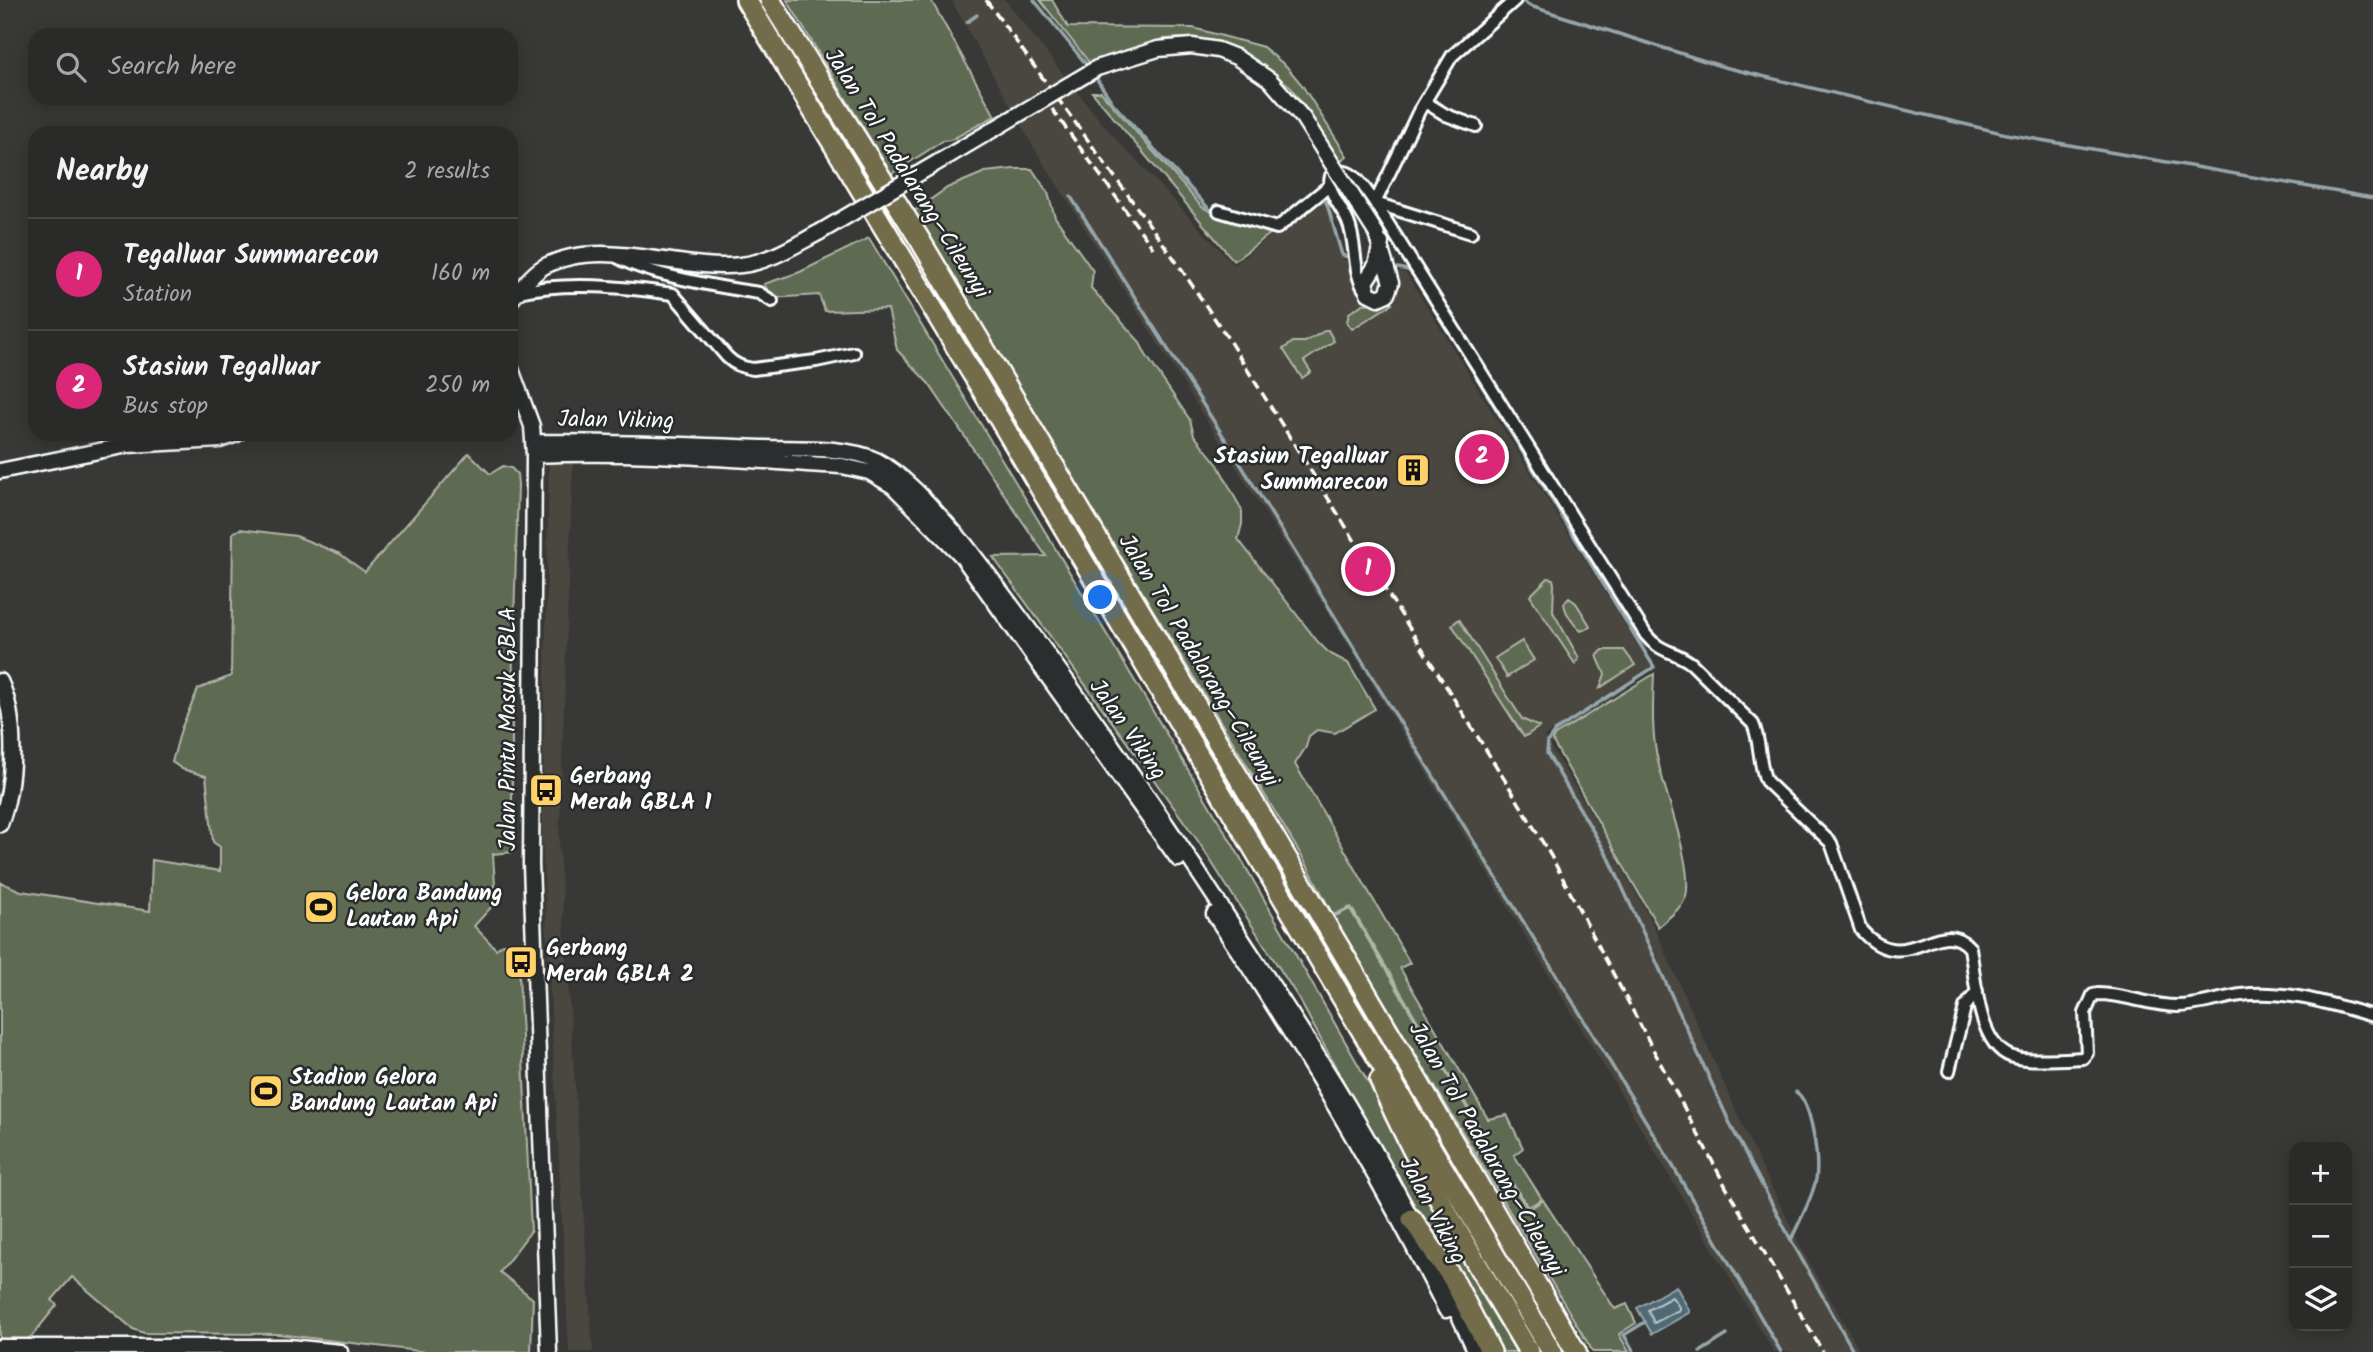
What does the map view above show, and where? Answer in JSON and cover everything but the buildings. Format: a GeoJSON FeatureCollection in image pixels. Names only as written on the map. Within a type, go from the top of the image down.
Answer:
{"type":"FeatureCollection","features":[{"type":"Feature","properties":{"kind":"highway","name":"Jalan Tol Padalarang–Cileunyi"},"geometry":{"type":"LineString","coordinates":[[746,0],[981,388],[1552,1352]]}},
{"type":"Feature","properties":{"kind":"highway","name":"Jalan Tol Padalarang–Cileunyi"},"geometry":{"type":"LineString","coordinates":[[770,0],[891,192],[1576,1352]]}},
{"type":"Feature","properties":{"kind":"highway"},"geometry":{"type":"LineString","coordinates":[[1371,1001],[1352,1012],[1392,1108],[1529,1352]]}},
{"type":"Feature","properties":{"kind":"highway"},"geometry":{"type":"LineString","coordinates":[[1412,1219],[1453,1279],[1491,1352]]}},
{"type":"Feature","properties":{"kind":"street"},"geometry":{"type":"LineString","coordinates":[[1375,203],[1424,102],[1452,56],[1513,2]]}},
{"type":"Feature","properties":{"kind":"street"},"geometry":{"type":"LineString","coordinates":[[518,293],[544,267],[580,256],[614,255],[720,266],[743,265],[774,256],[820,232],[1097,68],[1158,48],[1192,46],[1219,50],[1236,57],[1270,80],[1303,118],[1379,238],[1391,286],[1387,295],[1374,297],[1366,291],[1364,271],[1348,222],[1329,186],[1331,176],[1342,170],[1360,183],[1375,203],[1646,635],[1654,645],[1684,657],[1753,724],[1758,736],[1766,781],[1831,843],[1861,930],[1871,941],[1881,948],[1898,951],[1937,938],[1959,939],[1970,948],[1978,1010],[1994,1041],[2005,1052],[2020,1059],[2083,1058],[2087,1053],[2086,1007],[2092,995],[2098,994],[2162,1006],[2179,1006],[2241,995],[2267,994],[2321,1001],[2373,1016]]}},
{"type":"Feature","properties":{"kind":"street"},"geometry":{"type":"LineString","coordinates":[[1424,102],[1446,115],[1476,126]]}},
{"type":"Feature","properties":{"kind":"street"},"geometry":{"type":"LineString","coordinates":[[1219,211],[1277,228],[1329,186]]}},
{"type":"Feature","properties":{"kind":"street"},"geometry":{"type":"LineString","coordinates":[[1375,203],[1471,233]]}},
{"type":"Feature","properties":{"kind":"street"},"geometry":{"type":"LineString","coordinates":[[1364,271],[1376,265],[1379,238]]}},
{"type":"Feature","properties":{"kind":"street"},"geometry":{"type":"LineString","coordinates":[[614,255],[647,269],[759,293],[772,302]]}},
{"type":"Feature","properties":{"kind":"street"},"geometry":{"type":"LineString","coordinates":[[1364,271],[1383,271],[1390,277]]}},
{"type":"Feature","properties":{"kind":"street"},"geometry":{"type":"LineString","coordinates":[[518,295],[547,286],[646,290],[673,294],[727,357],[744,368],[816,361],[854,353]]}},
{"type":"Feature","properties":{"kind":"street","name":"Jalan Pintu Masuk GBLA"},"geometry":{"type":"LineString","coordinates":[[518,388],[532,426],[534,449],[531,864],[549,1352]]}},
{"type":"Feature","properties":{"kind":"street"},"geometry":{"type":"LineString","coordinates":[[0,471],[128,445],[202,441]]}},
{"type":"Feature","properties":{"kind":"street","name":"Jalan Viking"},"geometry":{"type":"LineString","coordinates":[[534,449],[609,442],[827,450],[873,458],[890,468],[932,508],[965,544],[1164,821],[1289,1011],[1412,1219],[1476,1352]]}},
{"type":"Feature","properties":{"kind":"street","name":"Jalan Viking"},"geometry":{"type":"LineString","coordinates":[[534,449],[842,466],[869,472],[893,486],[912,504],[961,555],[1096,747],[1150,817],[1217,917],[1382,1188],[1425,1267],[1466,1352]]}},
{"type":"Feature","properties":{"kind":"street"},"geometry":{"type":"LineString","coordinates":[[0,681],[7,700],[13,765],[7,806],[0,824]]}},
{"type":"Feature","properties":{"kind":"street"},"geometry":{"type":"LineString","coordinates":[[1949,1071],[1965,1007],[1977,991]]}},
{"type":"Feature","properties":{"kind":"street"},"geometry":{"type":"LineString","coordinates":[[0,1347],[289,1348],[340,1352]]}},
{"type":"Feature","properties":{"kind":"shaded area","name":"Stasiun Tegalluar Summarecon"},"geometry":{"type":"Polygon","coordinates":[[[951,0],[1005,0],[1105,127],[1234,265],[1318,198],[1327,196],[1344,260],[1406,273],[1651,666],[1544,736],[1602,831],[1653,924],[1753,1149],[1805,1255],[1861,1352],[1774,1352],[1353,652],[1034,148],[951,0]]]}},
{"type":"Feature","properties":{"kind":"shaded area"},"geometry":{"type":"Polygon","coordinates":[[[549,460],[573,461],[559,847],[593,1352],[569,1352],[542,838],[549,460]]]}},
{"type":"Feature","properties":{"kind":"green space"},"geometry":{"type":"Polygon","coordinates":[[[787,0],[931,0],[995,116],[951,140],[943,141],[891,174],[787,0]]]}},
{"type":"Feature","properties":{"kind":"green space"},"geometry":{"type":"Polygon","coordinates":[[[1040,0],[1052,0],[1068,27],[1193,28],[1263,47],[1287,67],[1302,85],[1347,156],[1340,161],[1290,86],[1243,52],[1181,38],[1164,39],[1118,53],[1092,66],[1040,0]]]}},
{"type":"Feature","properties":{"kind":"green space"},"geometry":{"type":"Polygon","coordinates":[[[1092,92],[1101,92],[1202,207],[1216,214],[1274,231],[1234,261],[1092,92]]]}},
{"type":"Feature","properties":{"kind":"green space"},"geometry":{"type":"Polygon","coordinates":[[[1032,169],[1048,193],[1055,217],[1093,271],[1091,288],[1139,341],[1190,420],[1194,435],[1218,465],[1242,511],[1238,539],[1318,642],[1329,653],[1348,663],[1375,709],[1335,733],[1317,730],[1309,736],[1306,747],[1295,764],[1410,963],[1400,968],[1488,1119],[1507,1115],[1523,1148],[1514,1155],[1542,1199],[1528,1207],[1512,1182],[1497,1190],[1476,1155],[1490,1145],[1351,907],[1333,915],[1307,865],[913,212],[947,188],[985,172],[1032,169]]]}},
{"type":"Feature","properties":{"kind":"green space"},"geometry":{"type":"Polygon","coordinates":[[[869,238],[1232,843],[1522,1352],[1503,1352],[1373,1136],[1299,999],[1198,841],[993,557],[1046,556],[929,384],[897,350],[888,309],[825,311],[819,295],[772,298],[764,284],[800,272],[869,238]]]}},
{"type":"Feature","properties":{"kind":"green space"},"geometry":{"type":"Polygon","coordinates":[[[1389,301],[1392,304],[1352,329],[1347,322],[1349,313],[1363,304],[1389,301]]]}},
{"type":"Feature","properties":{"kind":"green space"},"geometry":{"type":"Polygon","coordinates":[[[1326,330],[1334,341],[1304,361],[1311,372],[1302,378],[1283,349],[1293,342],[1305,342],[1326,330]]]}},
{"type":"Feature","properties":{"kind":"green space","name":"Gelora Bandung Lautan Api"},"geometry":{"type":"Polygon","coordinates":[[[469,453],[490,474],[503,466],[511,468],[517,474],[518,485],[512,692],[512,852],[493,854],[496,902],[474,926],[496,949],[503,944],[515,946],[518,952],[531,1231],[500,1272],[533,1299],[531,1352],[426,1352],[278,1334],[144,1333],[133,1329],[72,1277],[52,1300],[57,1305],[32,1336],[25,1340],[0,1339],[0,882],[21,891],[150,911],[152,860],[220,871],[220,847],[213,842],[206,776],[182,769],[172,762],[181,729],[198,689],[231,676],[233,533],[240,529],[296,536],[340,554],[365,572],[469,453]]]}},
{"type":"Feature","properties":{"kind":"green space"},"geometry":{"type":"Polygon","coordinates":[[[1548,578],[1553,579],[1554,584],[1553,612],[1579,658],[1575,664],[1530,596],[1548,578]]]}},
{"type":"Feature","properties":{"kind":"green space"},"geometry":{"type":"Polygon","coordinates":[[[1569,598],[1576,603],[1590,627],[1581,631],[1572,622],[1564,603],[1569,598]]]}},
{"type":"Feature","properties":{"kind":"green space"},"geometry":{"type":"Polygon","coordinates":[[[1459,619],[1522,719],[1539,727],[1524,737],[1452,625],[1459,619]]]}},
{"type":"Feature","properties":{"kind":"green space"},"geometry":{"type":"Polygon","coordinates":[[[1522,641],[1534,660],[1507,677],[1495,658],[1522,641]]]}},
{"type":"Feature","properties":{"kind":"green space"},"geometry":{"type":"Polygon","coordinates":[[[1603,650],[1624,650],[1635,665],[1600,688],[1605,674],[1597,656],[1603,650]]]}},
{"type":"Feature","properties":{"kind":"green space"},"geometry":{"type":"Polygon","coordinates":[[[1654,674],[1654,740],[1683,851],[1687,887],[1683,903],[1658,927],[1552,740],[1555,735],[1654,674]]]}},
{"type":"Feature","properties":{"kind":"green space"},"geometry":{"type":"Polygon","coordinates":[[[1350,909],[1488,1144],[1475,1153],[1333,917],[1350,909]]]}},
{"type":"Feature","properties":{"kind":"green space"},"geometry":{"type":"Polygon","coordinates":[[[1512,1185],[1528,1210],[1543,1200],[1615,1309],[1627,1304],[1636,1323],[1619,1334],[1629,1352],[1593,1352],[1498,1192],[1512,1185]]]}},
{"type":"Feature","properties":{"kind":"water"},"geometry":{"type":"Polygon","coordinates":[[[1676,1286],[1690,1312],[1652,1334],[1637,1308],[1676,1286]]]}},
{"type":"Feature","properties":{"kind":"waterway"},"geometry":{"type":"LineString","coordinates":[[1034,0],[1090,69]]}},
{"type":"Feature","properties":{"kind":"waterway"},"geometry":{"type":"LineString","coordinates":[[1522,0],[1530,6],[1724,67],[2006,134],[2373,198]]}},
{"type":"Feature","properties":{"kind":"waterway"},"geometry":{"type":"LineString","coordinates":[[967,22],[977,15]]}},
{"type":"Feature","properties":{"kind":"waterway"},"geometry":{"type":"LineString","coordinates":[[1094,75],[1114,105],[1209,209],[1217,212]]}},
{"type":"Feature","properties":{"kind":"waterway"},"geometry":{"type":"LineString","coordinates":[[1071,197],[1225,439],[1586,1023],[1781,1352]]}},
{"type":"Feature","properties":{"kind":"waterway"},"geometry":{"type":"LineString","coordinates":[[1317,201],[1324,199],[1327,204],[1342,255],[1348,257]]}},
{"type":"Feature","properties":{"kind":"waterway"},"geometry":{"type":"LineString","coordinates":[[1398,268],[1408,270],[1416,278],[1654,667],[1555,731],[1548,741],[1547,753],[1610,860],[1732,1128],[1854,1352]]}},
{"type":"Feature","properties":{"kind":"waterway"},"geometry":{"type":"LineString","coordinates":[[1791,1240],[1812,1195],[1817,1170],[1810,1119],[1802,1098],[1796,1092]]}},
{"type":"Feature","properties":{"kind":"waterway"},"geometry":{"type":"LineString","coordinates":[[1634,1352],[1624,1335],[1645,1322]]}},
{"type":"Feature","properties":{"kind":"waterway"},"geometry":{"type":"LineString","coordinates":[[1700,1352],[1727,1335]]}},
{"type":"Feature","properties":{"kind":"railway"},"geometry":{"type":"LineString","coordinates":[[986,0],[1173,257],[1225,334],[1513,793],[1551,856],[1727,1189],[1823,1352]]}},
{"type":"Feature","properties":{"kind":"railway"},"geometry":{"type":"LineString","coordinates":[[1052,109],[1153,248]]}},
{"type":"Feature","properties":{"kind":"place","name":"Stasiun Tegalluar"},"geometry":{"type":"Point","coordinates":[1482,457]}},
{"type":"Feature","properties":{"kind":"place","name":"Stasiun Tegalluar Summarecon"},"geometry":{"type":"Point","coordinates":[1413,470]}},
{"type":"Feature","properties":{"kind":"place","name":"Tegalluar Summarecon"},"geometry":{"type":"Point","coordinates":[1368,569]}},
{"type":"Feature","properties":{"kind":"place","name":"Gerbang Merah GBLA 1"},"geometry":{"type":"Point","coordinates":[546,790]}},
{"type":"Feature","properties":{"kind":"place","name":"Gelora Bandung Lautan Api"},"geometry":{"type":"Point","coordinates":[321,907]}},
{"type":"Feature","properties":{"kind":"place","name":"Gerbang Merah GBLA 2"},"geometry":{"type":"Point","coordinates":[521,962]}},
{"type":"Feature","properties":{"kind":"place","name":"Stadion Gelora Bandung Lautan Api"},"geometry":{"type":"Point","coordinates":[266,1091]}}]}
